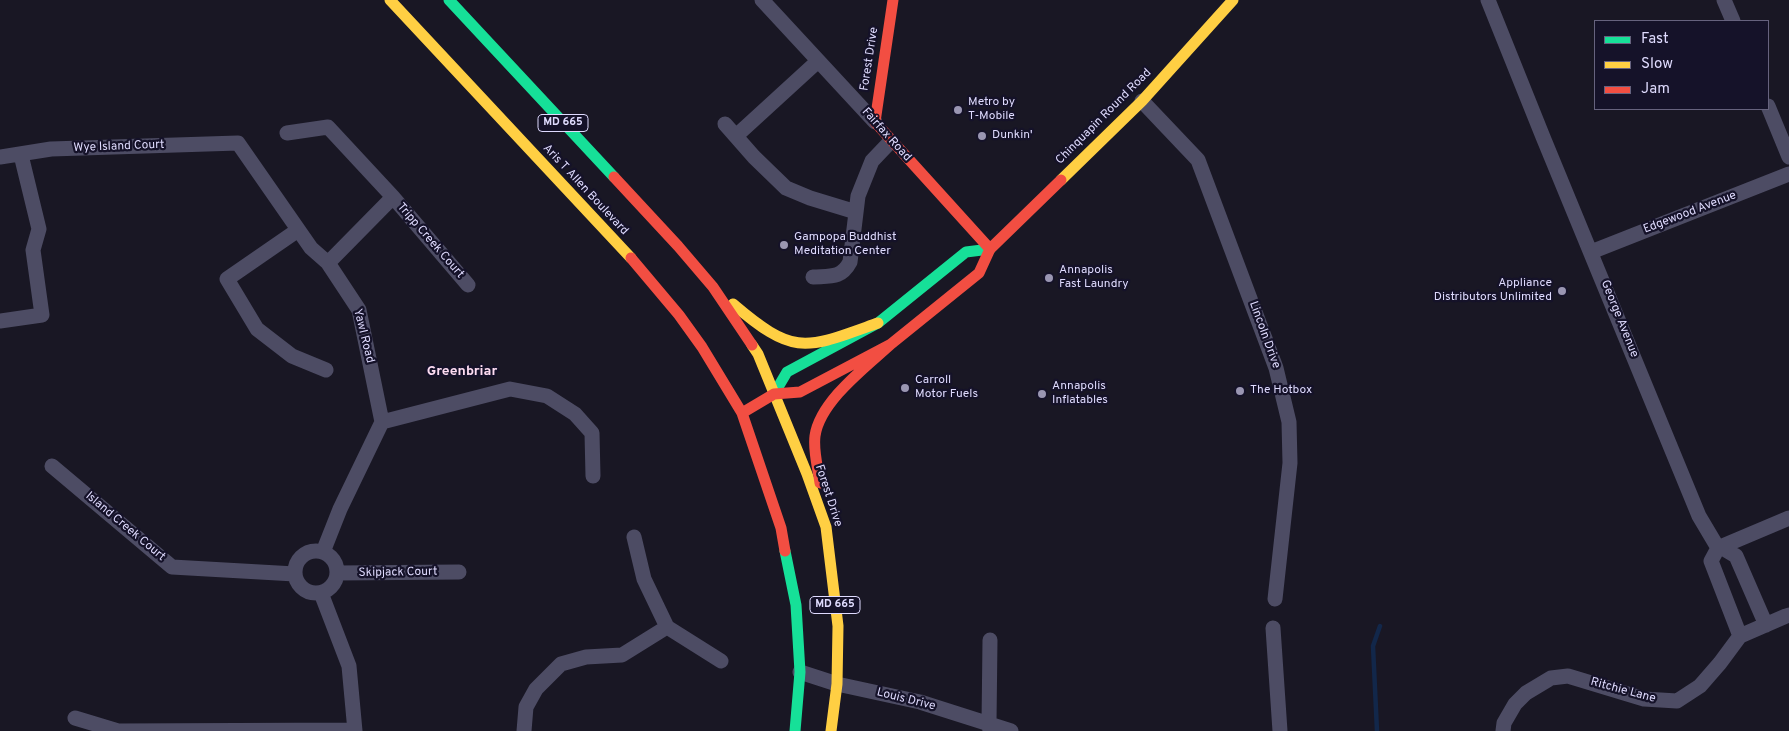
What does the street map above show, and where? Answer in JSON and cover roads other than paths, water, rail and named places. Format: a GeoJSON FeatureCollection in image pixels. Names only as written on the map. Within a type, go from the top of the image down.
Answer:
{"type":"FeatureCollection","features":[{"type":"Feature","properties":{"kind":"main road","name":"Aris T Allen Boulevard"},"geometry":{"type":"LineString","coordinates":[[390,0],[646,274],[680,315],[742,413]]}},
{"type":"Feature","properties":{"kind":"main road","name":"MD 665"},"geometry":{"type":"LineString","coordinates":[[449,0],[678,246],[712,287],[758,354],[774,394]]}},
{"type":"Feature","properties":{"kind":"main road","name":"Forest Drive"},"geometry":{"type":"LineString","coordinates":[[875,122],[893,0]]}},
{"type":"Feature","properties":{"kind":"main road","name":"Chinquapin Round Road"},"geometry":{"type":"LineString","coordinates":[[742,413],[774,394],[800,392],[891,344],[979,273],[990,249],[1142,102],[1233,0]]}},
{"type":"Feature","properties":{"kind":"main road","name":"Fairfax Road"},"geometry":{"type":"LineString","coordinates":[[875,122],[990,249]]}},
{"type":"Feature","properties":{"kind":"main road","name":"Chinquapin Round Road"},"geometry":{"type":"LineString","coordinates":[[774,394],[787,372],[878,323],[966,252],[990,249]]}},
{"type":"Feature","properties":{"kind":"main road"},"geometry":{"type":"LineString","coordinates":[[712,287],[766,330],[801,344],[818,344],[878,323]]}},
{"type":"Feature","properties":{"kind":"main road"},"geometry":{"type":"LineString","coordinates":[[826,527],[815,450],[815,434],[821,417],[833,400],[891,344]]}},
{"type":"Feature","properties":{"kind":"main road","name":"Forest Drive"},"geometry":{"type":"LineString","coordinates":[[774,394],[807,474],[826,527],[838,626],[837,684],[831,731]]}},
{"type":"Feature","properties":{"kind":"main road","name":"MD 665"},"geometry":{"type":"LineString","coordinates":[[742,413],[781,528],[796,605],[800,672],[795,731]]}},
{"type":"Feature","properties":{"kind":"street","name":"Fairfax Road"},"geometry":{"type":"LineString","coordinates":[[762,0],[875,122]]}},
{"type":"Feature","properties":{"kind":"street","name":"George Avenue"},"geometry":{"type":"LineString","coordinates":[[1488,0],[1699,516],[1719,547],[1736,556],[1766,624]]}},
{"type":"Feature","properties":{"kind":"street"},"geometry":{"type":"LineString","coordinates":[[1724,0],[1733,20]]}},
{"type":"Feature","properties":{"kind":"street"},"geometry":{"type":"LineString","coordinates":[[736,136],[818,61]]}},
{"type":"Feature","properties":{"kind":"street","name":"Lincoln Drive"},"geometry":{"type":"LineString","coordinates":[[1142,102],[1198,160],[1276,368],[1289,422],[1290,463],[1275,599]]}},
{"type":"Feature","properties":{"kind":"street"},"geometry":{"type":"LineString","coordinates":[[1769,108],[1789,157]]}},
{"type":"Feature","properties":{"kind":"street"},"geometry":{"type":"LineString","coordinates":[[725,124],[786,188],[810,198],[856,212]]}},
{"type":"Feature","properties":{"kind":"street","name":"Tripp Creek Court"},"geometry":{"type":"LineString","coordinates":[[287,132],[328,127],[468,285]]}},
{"type":"Feature","properties":{"kind":"street"},"geometry":{"type":"LineString","coordinates":[[813,277],[838,276],[845,271],[850,262],[858,196],[872,161],[892,141]]}},
{"type":"Feature","properties":{"kind":"street","name":"Wye Island Court"},"geometry":{"type":"LineString","coordinates":[[0,157],[51,149],[238,143]]}},
{"type":"Feature","properties":{"kind":"street","name":"Yawl Road"},"geometry":{"type":"LineString","coordinates":[[238,143],[311,248],[328,262],[359,310],[382,422]]}},
{"type":"Feature","properties":{"kind":"street"},"geometry":{"type":"LineString","coordinates":[[0,321],[42,315],[33,250],[39,229],[21,155]]}},
{"type":"Feature","properties":{"kind":"street","name":"Edgewood Avenue"},"geometry":{"type":"LineString","coordinates":[[1592,252],[1789,174]]}},
{"type":"Feature","properties":{"kind":"street","name":"Tripp Creek Court"},"geometry":{"type":"LineString","coordinates":[[328,262],[392,197]]}},
{"type":"Feature","properties":{"kind":"street"},"geometry":{"type":"LineString","coordinates":[[298,230],[227,279],[257,329],[292,356],[326,370]]}},
{"type":"Feature","properties":{"kind":"street"},"geometry":{"type":"LineString","coordinates":[[322,552],[340,509],[382,422],[510,389],[547,396],[575,414],[592,433],[592,476]]}},
{"type":"Feature","properties":{"kind":"street","name":"Island Creek Court"},"geometry":{"type":"LineString","coordinates":[[52,466],[172,567],[295,574]]}},
{"type":"Feature","properties":{"kind":"street"},"geometry":{"type":"LineString","coordinates":[[1740,636],[1712,561],[1719,547],[1789,518]]}},
{"type":"Feature","properties":{"kind":"street"},"geometry":{"type":"LineString","coordinates":[[634,537],[644,579],[667,627],[721,661]]}},
{"type":"Feature","properties":{"kind":"street"},"geometry":{"type":"LineString","coordinates":[[309,552],[322,552],[333,560],[337,573],[332,586],[321,593],[314,594],[301,587],[295,574],[295,567],[303,556],[309,552]]}},
{"type":"Feature","properties":{"kind":"street","name":"Skipjack Court"},"geometry":{"type":"LineString","coordinates":[[337,573],[459,572]]}},
{"type":"Feature","properties":{"kind":"street"},"geometry":{"type":"LineString","coordinates":[[75,718],[118,731],[355,730],[349,666],[321,593]]}},
{"type":"Feature","properties":{"kind":"street","name":"Ritchie Lane"},"geometry":{"type":"LineString","coordinates":[[1503,727],[1514,704],[1526,693],[1552,678],[1568,676],[1644,699],[1677,701],[1700,686],[1740,636],[1789,615]]}},
{"type":"Feature","properties":{"kind":"street"},"geometry":{"type":"LineString","coordinates":[[524,731],[526,707],[536,689],[561,664],[586,657],[622,655],[667,627]]}},
{"type":"Feature","properties":{"kind":"street"},"geometry":{"type":"LineString","coordinates":[[1273,628],[1280,731]]}},
{"type":"Feature","properties":{"kind":"street"},"geometry":{"type":"LineString","coordinates":[[989,727],[990,640]]}},
{"type":"Feature","properties":{"kind":"street","name":"Louis Drive"},"geometry":{"type":"LineString","coordinates":[[800,672],[837,684],[920,702],[989,727],[1011,731]]}},
{"type":"Feature","properties":{"kind":"waterway"},"geometry":{"type":"LineString","coordinates":[[1377,731],[1373,646],[1380,626]]}},
{"type":"Feature","properties":{"kind":"place","name":"Metro by T-Mobile"},"geometry":{"type":"Point","coordinates":[958,110]}},
{"type":"Feature","properties":{"kind":"place","name":"Dunkin'"},"geometry":{"type":"Point","coordinates":[982,136]}},
{"type":"Feature","properties":{"kind":"place","name":"Gampopa Buddhist Meditation Center"},"geometry":{"type":"Point","coordinates":[784,245]}},
{"type":"Feature","properties":{"kind":"place","name":"Annapolis Fast Laundry"},"geometry":{"type":"Point","coordinates":[1049,278]}},
{"type":"Feature","properties":{"kind":"place","name":"Appliance Distributors Unlimited"},"geometry":{"type":"Point","coordinates":[1562,291]}},
{"type":"Feature","properties":{"kind":"place","name":"Carroll Motor Fuels"},"geometry":{"type":"Point","coordinates":[905,388]}},
{"type":"Feature","properties":{"kind":"place","name":"The Hotbox"},"geometry":{"type":"Point","coordinates":[1240,391]}},
{"type":"Feature","properties":{"kind":"place","name":"Annapolis Inflatables"},"geometry":{"type":"Point","coordinates":[1042,394]}},
{"type":"Feature","properties":{"kind":"district","name":"Greenbriar"},"geometry":{"type":"Point","coordinates":[462,372]}}]}
